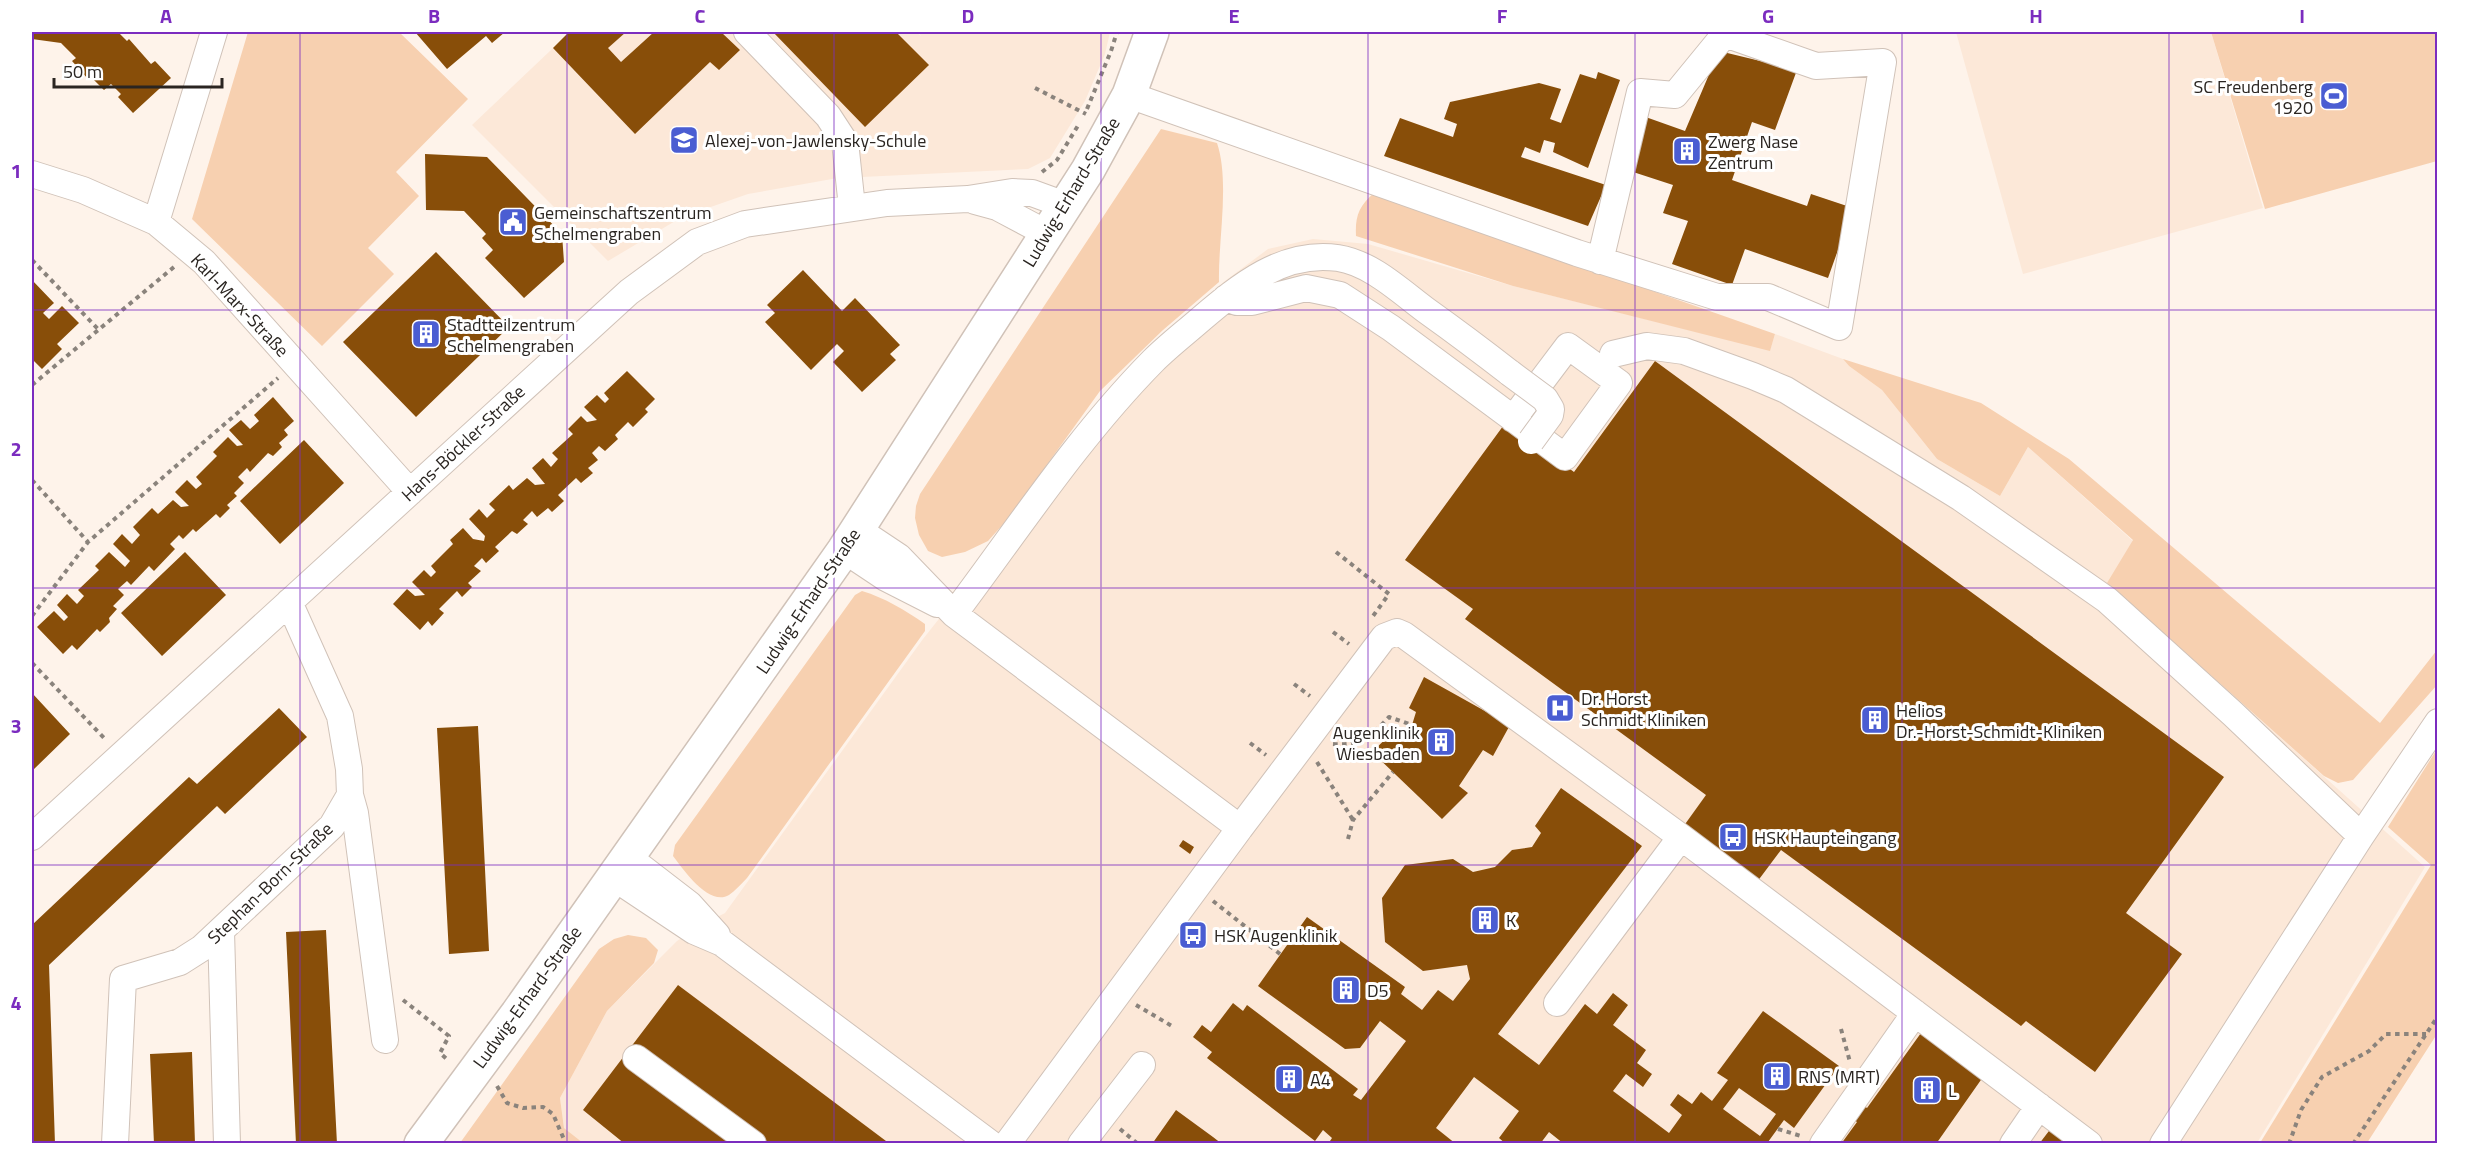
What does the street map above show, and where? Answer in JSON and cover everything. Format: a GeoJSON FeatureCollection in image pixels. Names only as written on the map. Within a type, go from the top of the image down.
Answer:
{"type":"FeatureCollection","features":[{"type":"Feature","properties":{"kind":"main road","name":"Ludwig-Erhard-Straße"},"geometry":{"type":"LineString","coordinates":[[421,1143],[620,867],[851,539],[1097,154],[1129,95],[1152,32]]}},
{"type":"Feature","properties":{"kind":"street"},"geometry":{"type":"LineString","coordinates":[[156,222],[214,32]]}},
{"type":"Feature","properties":{"kind":"street"},"geometry":{"type":"LineString","coordinates":[[747,32],[828,116],[845,142],[852,207]]}},
{"type":"Feature","properties":{"kind":"street"},"geometry":{"type":"LineString","coordinates":[[1129,95],[1600,261],[1717,297],[1768,297],[1839,327],[1883,62],[1816,66],[1725,34],[1675,95],[1640,92],[1600,261]]}},
{"type":"Feature","properties":{"kind":"street","name":"Karl-Marx-Straße"},"geometry":{"type":"LineString","coordinates":[[32,174],[83,190],[156,222],[204,262],[410,492]]}},
{"type":"Feature","properties":{"kind":"street","name":"Hans-Böckler-Straße"},"geometry":{"type":"LineString","coordinates":[[32,837],[628,291],[697,242],[745,224],[887,203],[968,199],[1023,192],[1065,205]]}},
{"type":"Feature","properties":{"kind":"street","name":"Hans-Böckler-Straße"},"geometry":{"type":"LineString","coordinates":[[968,199],[997,207],[1048,234]]}},
{"type":"Feature","properties":{"kind":"street"},"geometry":{"type":"LineString","coordinates":[[951,612],[1095,425],[1155,359],[1226,298],[1260,274],[1279,265],[1321,257],[1339,258],[1373,271],[1545,399],[1551,409],[1550,415],[1531,441]]}},
{"type":"Feature","properties":{"kind":"street"},"geometry":{"type":"LineString","coordinates":[[1226,298],[1237,302],[1252,302],[1306,288],[1340,295],[1390,328],[1513,419]]}},
{"type":"Feature","properties":{"kind":"street"},"geometry":{"type":"LineString","coordinates":[[1613,354],[1647,346],[1684,351],[1753,376],[1786,390],[1961,498],[2108,600],[2233,714],[2361,836]]}},
{"type":"Feature","properties":{"kind":"street"},"geometry":{"type":"LineString","coordinates":[[851,539],[885,578],[951,612],[1240,828]]}},
{"type":"Feature","properties":{"kind":"street"},"geometry":{"type":"LineString","coordinates":[[289,602],[340,716],[379,981],[385,1040]]}},
{"type":"Feature","properties":{"kind":"street"},"geometry":{"type":"LineString","coordinates":[[1007,1143],[1119,995],[1240,828],[1311,753],[1384,638],[1396,632],[1404,635],[1681,837],[2089,1143]]}},
{"type":"Feature","properties":{"kind":"street"},"geometry":{"type":"LineString","coordinates":[[2163,1143],[2361,836],[2438,722]]}},
{"type":"Feature","properties":{"kind":"street","name":"Stephan-Born-Straße"},"geometry":{"type":"LineString","coordinates":[[115,1143],[123,979],[180,962],[202,948],[332,826],[350,795]]}},
{"type":"Feature","properties":{"kind":"street"},"geometry":{"type":"LineString","coordinates":[[1557,1003],[1681,837]]}},
{"type":"Feature","properties":{"kind":"street"},"geometry":{"type":"LineString","coordinates":[[620,867],[694,931],[722,943],[991,1143]]}},
{"type":"Feature","properties":{"kind":"street"},"geometry":{"type":"LineString","coordinates":[[221,931],[227,1143]]}},
{"type":"Feature","properties":{"kind":"street"},"geometry":{"type":"LineString","coordinates":[[1823,1143],[1915,1013]]}},
{"type":"Feature","properties":{"kind":"street"},"geometry":{"type":"LineString","coordinates":[[636,1058],[753,1143]]}},
{"type":"Feature","properties":{"kind":"street"},"geometry":{"type":"LineString","coordinates":[[1081,1143],[1142,1065]]}},
{"type":"Feature","properties":{"kind":"street"},"geometry":{"type":"LineString","coordinates":[[2013,1143],[2039,1106]]}},
{"type":"Feature","properties":{"kind":"path"},"geometry":{"type":"LineString","coordinates":[[1040,174],[1057,160],[1086,114],[1112,51],[1117,32]]}},
{"type":"Feature","properties":{"kind":"path"},"geometry":{"type":"LineString","coordinates":[[1035,88],[1086,114]]}},
{"type":"Feature","properties":{"kind":"path"},"geometry":{"type":"LineString","coordinates":[[32,385],[192,253]]}},
{"type":"Feature","properties":{"kind":"path"},"geometry":{"type":"LineString","coordinates":[[32,260],[99,330]]}},
{"type":"Feature","properties":{"kind":"path"},"geometry":{"type":"LineString","coordinates":[[32,616],[88,542],[295,363]]}},
{"type":"Feature","properties":{"kind":"path"},"geometry":{"type":"LineString","coordinates":[[32,480],[88,542]]}},
{"type":"Feature","properties":{"kind":"path"},"geometry":{"type":"LineString","coordinates":[[1336,552],[1389,594],[1372,617]]}},
{"type":"Feature","properties":{"kind":"path"},"geometry":{"type":"LineString","coordinates":[[1333,632],[1351,645]]}},
{"type":"Feature","properties":{"kind":"path"},"geometry":{"type":"LineString","coordinates":[[32,663],[122,756]]}},
{"type":"Feature","properties":{"kind":"path"},"geometry":{"type":"LineString","coordinates":[[1294,684],[1312,698]]}},
{"type":"Feature","properties":{"kind":"path"},"geometry":{"type":"LineString","coordinates":[[1353,820],[1311,753],[1349,745],[1370,737],[1389,717],[1412,725]]}},
{"type":"Feature","properties":{"kind":"path"},"geometry":{"type":"LineString","coordinates":[[1348,839],[1353,820],[1393,772]]}},
{"type":"Feature","properties":{"kind":"path"},"geometry":{"type":"LineString","coordinates":[[1197,888],[1280,954]]}},
{"type":"Feature","properties":{"kind":"path"},"geometry":{"type":"LineString","coordinates":[[379,981],[449,1036],[440,1053],[450,1061]]}},
{"type":"Feature","properties":{"kind":"path"},"geometry":{"type":"LineString","coordinates":[[1119,995],[1172,1026]]}},
{"type":"Feature","properties":{"kind":"path"},"geometry":{"type":"LineString","coordinates":[[2353,1143],[2438,1016]]}},
{"type":"Feature","properties":{"kind":"path"},"geometry":{"type":"LineString","coordinates":[[2289,1143],[2301,1110],[2322,1077],[2368,1051],[2386,1034],[2426,1034]]}},
{"type":"Feature","properties":{"kind":"path"},"geometry":{"type":"LineString","coordinates":[[492,1078],[507,1103],[523,1108],[543,1107],[554,1114],[566,1143]]}},
{"type":"Feature","properties":{"kind":"shaded area"},"geometry":{"type":"Polygon","coordinates":[[[248,32],[399,32],[468,99],[396,172],[419,196],[368,248],[394,274],[322,346],[192,219],[248,32]]]}},
{"type":"Feature","properties":{"kind":"shaded area","name":"Alexej-von-Jawlensky-Schule"},"geometry":{"type":"Polygon","coordinates":[[[570,32],[916,32],[921,36],[918,32],[1110,32],[1105,54],[1085,101],[1050,158],[1028,169],[862,177],[862,164],[860,174],[748,194],[682,217],[608,261],[472,125],[570,32]]]}},
{"type":"Feature","properties":{"kind":"shaded area"},"geometry":{"type":"Polygon","coordinates":[[[1956,32],[2211,32],[2263,208],[2023,274],[1956,32]]]}},
{"type":"Feature","properties":{"kind":"shaded area","name":"SC Freudenberg 1920"},"geometry":{"type":"Polygon","coordinates":[[[2211,32],[2437,32],[2437,161],[2265,209],[2211,32]]]}},
{"type":"Feature","properties":{"kind":"shaded area"},"geometry":{"type":"Polygon","coordinates":[[[1161,129],[1217,143],[1223,175],[1219,282],[1163,330],[1100,391],[1007,520],[988,541],[965,552],[942,557],[928,551],[919,535],[915,518],[920,494],[1161,129]]]}},
{"type":"Feature","properties":{"kind":"shaded area"},"geometry":{"type":"Polygon","coordinates":[[[1374,193],[1775,334],[1770,351],[1513,286],[1356,236],[1359,212],[1374,193]]]}},
{"type":"Feature","properties":{"kind":"shaded area","name":"Dr. Horst Schmidt Kliniken"},"geometry":{"type":"Polygon","coordinates":[[[1313,239],[1368,244],[1513,286],[1770,350],[1775,334],[1843,359],[1882,390],[1937,459],[2000,496],[2028,447],[2133,541],[2108,583],[2425,867],[2257,1143],[583,1144],[564,1128],[560,1098],[607,1011],[677,941],[725,913],[923,639],[1165,333],[1225,281],[1268,249],[1313,239]]]}},
{"type":"Feature","properties":{"kind":"shaded area"},"geometry":{"type":"Polygon","coordinates":[[[1843,359],[1981,403],[2069,459],[2380,723],[2437,650],[2437,685],[2353,780],[2338,783],[2324,776],[2107,583],[2133,540],[2028,447],[2000,496],[1937,459],[1882,390],[1843,359]]]}},
{"type":"Feature","properties":{"kind":"shaded area"},"geometry":{"type":"Polygon","coordinates":[[[862,591],[910,614],[925,624],[925,631],[747,878],[729,895],[713,896],[697,885],[673,856],[675,845],[855,595],[862,591]]]}},
{"type":"Feature","properties":{"kind":"shaded area"},"geometry":{"type":"Polygon","coordinates":[[[2437,749],[2437,1034],[2367,1143],[2260,1143],[2431,865],[2388,827],[2437,749]]]}},
{"type":"Feature","properties":{"kind":"shaded area"},"geometry":{"type":"Polygon","coordinates":[[[628,935],[646,938],[658,950],[654,963],[607,1011],[560,1098],[564,1128],[583,1143],[460,1143],[599,949],[614,939],[628,935]]]}},
{"type":"Feature","properties":{"kind":"building"},"geometry":{"type":"Polygon","coordinates":[[[32,32],[118,32],[127,41],[129,39],[151,64],[155,61],[171,78],[133,113],[118,97],[121,94],[111,84],[104,90],[91,77],[88,79],[72,61],[76,58],[61,43],[32,39],[32,32]]]}},
{"type":"Feature","properties":{"kind":"building"},"geometry":{"type":"Polygon","coordinates":[[[415,32],[505,32],[492,43],[486,36],[447,69],[415,32]]]}},
{"type":"Feature","properties":{"kind":"building"},"geometry":{"type":"Polygon","coordinates":[[[569,32],[626,32],[608,48],[621,62],[654,32],[721,32],[740,50],[719,70],[710,62],[635,134],[553,48],[569,32]]]}},
{"type":"Feature","properties":{"kind":"building"},"geometry":{"type":"Polygon","coordinates":[[[773,32],[896,32],[929,65],[865,127],[773,32]]]}},
{"type":"Feature","properties":{"kind":"building","name":"Zwerg Nase Zentrum"},"geometry":{"type":"Polygon","coordinates":[[[1719,51],[1797,70],[1775,130],[1752,122],[1732,180],[1807,206],[1811,194],[1853,208],[1828,278],[1745,249],[1732,285],[1672,264],[1688,221],[1663,213],[1673,185],[1627,170],[1640,115],[1685,131],[1719,51]]]}},
{"type":"Feature","properties":{"kind":"building"},"geometry":{"type":"Polygon","coordinates":[[[1598,72],[1620,80],[1588,168],[1553,152],[1555,143],[1544,140],[1540,153],[1525,147],[1521,157],[1606,185],[1588,226],[1384,156],[1400,118],[1453,137],[1457,124],[1444,119],[1450,102],[1539,83],[1561,89],[1550,119],[1561,123],[1580,74],[1596,79],[1598,72]]]}},
{"type":"Feature","properties":{"kind":"building","name":"Gemeinschaftszentrum Schelmengraben"},"geometry":{"type":"Polygon","coordinates":[[[425,154],[487,157],[562,234],[564,262],[524,298],[485,258],[493,250],[482,238],[486,234],[464,211],[426,210],[425,154]]]}},
{"type":"Feature","properties":{"kind":"building","name":"Stadtteilzentrum Schelmengraben"},"geometry":{"type":"Polygon","coordinates":[[[436,252],[509,327],[416,417],[343,342],[436,252]]]}},
{"type":"Feature","properties":{"kind":"building"},"geometry":{"type":"Polygon","coordinates":[[[803,270],[842,311],[855,298],[900,345],[890,354],[896,360],[862,392],[833,362],[844,351],[837,344],[811,370],[765,322],[775,313],[767,305],[803,270]]]}},
{"type":"Feature","properties":{"kind":"building"},"geometry":{"type":"Polygon","coordinates":[[[32,280],[54,303],[43,313],[49,319],[62,306],[79,323],[57,344],[62,349],[42,369],[32,359],[32,280]]]}},
{"type":"Feature","properties":{"kind":"building","name":"Helios Dr.-Horst-Schmidt-Kliniken"},"geometry":{"type":"Polygon","coordinates":[[[1655,361],[2224,777],[2126,913],[2182,954],[2095,1072],[2026,1021],[2021,1026],[1781,850],[1757,882],[1683,827],[1706,795],[1465,619],[1473,609],[1405,560],[1506,422],[1574,472],[1655,361]]]}},
{"type":"Feature","properties":{"kind":"building"},"geometry":{"type":"Polygon","coordinates":[[[627,371],[655,399],[645,409],[648,412],[633,427],[628,422],[615,435],[618,439],[605,451],[599,446],[592,453],[598,460],[588,468],[593,473],[581,483],[576,478],[558,495],[564,501],[552,512],[548,508],[537,517],[532,511],[523,520],[528,524],[517,534],[512,531],[495,547],[499,551],[486,563],[482,558],[474,566],[481,571],[468,583],[472,587],[462,597],[457,591],[439,609],[444,613],[432,626],[428,621],[420,630],[393,604],[407,589],[415,596],[425,595],[412,582],[424,570],[431,577],[436,572],[431,566],[453,544],[450,540],[463,528],[473,539],[484,541],[485,536],[469,519],[479,509],[487,518],[495,510],[489,504],[509,485],[513,490],[527,478],[535,485],[545,484],[532,468],[543,458],[551,467],[558,459],[552,453],[573,434],[568,429],[581,416],[587,422],[597,420],[584,407],[597,395],[605,403],[609,399],[604,393],[627,371]]]}},
{"type":"Feature","properties":{"kind":"building"},"geometry":{"type":"Polygon","coordinates":[[[273,397],[294,421],[284,430],[288,435],[279,443],[282,447],[273,456],[268,453],[250,472],[247,468],[238,477],[244,483],[234,493],[237,496],[227,505],[230,508],[220,518],[216,514],[196,532],[193,529],[183,539],[179,535],[170,544],[175,549],[154,571],[149,566],[131,585],[127,581],[118,589],[124,595],[113,606],[117,609],[109,618],[110,622],[100,632],[97,629],[77,650],[72,645],[63,654],[37,627],[54,611],[64,621],[68,617],[57,605],[67,594],[77,604],[84,596],[78,590],[99,570],[95,566],[109,552],[125,567],[130,561],[113,544],[122,534],[132,544],[140,535],[133,527],[152,508],[158,514],[173,500],[181,507],[189,506],[175,492],[187,480],[196,489],[202,484],[196,477],[217,456],[213,452],[228,437],[237,446],[243,445],[229,430],[241,420],[250,429],[259,421],[254,415],[273,397]]]}},
{"type":"Feature","properties":{"kind":"building"},"geometry":{"type":"Polygon","coordinates":[[[304,440],[344,483],[280,544],[240,501],[304,440]]]}},
{"type":"Feature","properties":{"kind":"building"},"geometry":{"type":"Polygon","coordinates":[[[185,552],[226,595],[162,656],[121,613],[185,552]]]}},
{"type":"Feature","properties":{"kind":"building","name":"Augenklinik Wiesbaden"},"geometry":{"type":"Polygon","coordinates":[[[1424,677],[1510,725],[1493,756],[1483,750],[1459,786],[1468,793],[1442,819],[1372,752],[1397,728],[1403,735],[1412,725],[1416,712],[1409,708],[1424,677]]]}},
{"type":"Feature","properties":{"kind":"building"},"geometry":{"type":"Polygon","coordinates":[[[32,693],[70,734],[32,771],[32,693]]]}},
{"type":"Feature","properties":{"kind":"building"},"geometry":{"type":"Polygon","coordinates":[[[279,708],[307,737],[225,814],[217,806],[49,965],[55,1144],[32,1144],[32,925],[189,777],[197,784],[279,708]]]}},
{"type":"Feature","properties":{"kind":"building"},"geometry":{"type":"Polygon","coordinates":[[[478,726],[489,951],[449,954],[437,728],[478,726]]]}},
{"type":"Feature","properties":{"kind":"building"},"geometry":{"type":"Polygon","coordinates":[[[1561,788],[1642,846],[1498,1034],[1539,1065],[1585,1004],[1597,1014],[1613,993],[1628,1005],[1613,1025],[1646,1050],[1637,1063],[1652,1074],[1643,1087],[1626,1074],[1613,1091],[1669,1133],[1682,1115],[1670,1105],[1678,1094],[1692,1104],[1701,1092],[1712,1101],[1728,1080],[1717,1073],[1763,1011],[1839,1066],[1794,1128],[1784,1120],[1768,1142],[1770,1144],[1564,1144],[1549,1132],[1540,1144],[1506,1144],[1499,1138],[1519,1111],[1474,1077],[1436,1128],[1456,1144],[1328,1144],[1332,1138],[1323,1130],[1315,1141],[1207,1058],[1212,1052],[1193,1037],[1202,1025],[1211,1032],[1233,1003],[1243,1011],[1247,1005],[1358,1089],[1353,1095],[1361,1100],[1406,1041],[1380,1021],[1360,1048],[1345,1049],[1258,986],[1307,917],[1405,987],[1401,994],[1422,1010],[1438,990],[1453,1001],[1470,979],[1467,965],[1423,971],[1385,942],[1382,898],[1405,865],[1453,859],[1473,872],[1495,867],[1512,850],[1532,847],[1541,833],[1535,826],[1561,788]],[[1739,1088],[1723,1109],[1760,1136],[1776,1114],[1739,1088]]]}},
{"type":"Feature","properties":{"kind":"building"},"geometry":{"type":"Polygon","coordinates":[[[1183,840],[1194,847],[1190,854],[1179,846],[1183,840]]]}},
{"type":"Feature","properties":{"kind":"building"},"geometry":{"type":"Polygon","coordinates":[[[326,930],[337,1144],[296,1144],[286,932],[326,930]]]}},
{"type":"Feature","properties":{"kind":"building"},"geometry":{"type":"Polygon","coordinates":[[[678,985],[890,1144],[625,1144],[583,1110],[678,985]]]}},
{"type":"Feature","properties":{"kind":"building","name":"L"},"geometry":{"type":"Polygon","coordinates":[[[1921,1033],[1983,1077],[1936,1144],[1841,1144],[1857,1122],[1851,1118],[1861,1104],[1867,1108],[1921,1033]]]}},
{"type":"Feature","properties":{"kind":"building"},"geometry":{"type":"Polygon","coordinates":[[[192,1052],[195,1144],[154,1144],[150,1054],[192,1052]]]}},
{"type":"Feature","properties":{"kind":"building"},"geometry":{"type":"Polygon","coordinates":[[[1176,1110],[1213,1137],[1222,1144],[1152,1144],[1176,1110]]]}},
{"type":"Feature","properties":{"kind":"building"},"geometry":{"type":"Polygon","coordinates":[[[2052,1127],[2074,1144],[2039,1144],[2052,1127]]]}},
{"type":"Feature","properties":{"kind":"place","name":"SC Freudenberg 1920"},"geometry":{"type":"Point","coordinates":[2334,96]}},
{"type":"Feature","properties":{"kind":"place","name":"Alexej-von-Jawlensky-Schule"},"geometry":{"type":"Point","coordinates":[684,140]}},
{"type":"Feature","properties":{"kind":"place","name":"Zwerg Nase Zentrum"},"geometry":{"type":"Point","coordinates":[1687,151]}},
{"type":"Feature","properties":{"kind":"place","name":"Gemeinschaftszentrum Schelmengraben"},"geometry":{"type":"Point","coordinates":[513,222]}},
{"type":"Feature","properties":{"kind":"place","name":"Stadtteilzentrum Schelmengraben"},"geometry":{"type":"Point","coordinates":[426,334]}},
{"type":"Feature","properties":{"kind":"place","name":"Dr. Horst Schmidt Kliniken"},"geometry":{"type":"Point","coordinates":[1560,708]}},
{"type":"Feature","properties":{"kind":"place","name":"Helios Dr.-Horst-Schmidt-Kliniken"},"geometry":{"type":"Point","coordinates":[1875,720]}},
{"type":"Feature","properties":{"kind":"place","name":"Augenklinik Wiesbaden"},"geometry":{"type":"Point","coordinates":[1441,742]}},
{"type":"Feature","properties":{"kind":"place","name":"HSK Haupteingang"},"geometry":{"type":"Point","coordinates":[1733,837]}},
{"type":"Feature","properties":{"kind":"place","name":"K"},"geometry":{"type":"Point","coordinates":[1485,920]}},
{"type":"Feature","properties":{"kind":"place","name":"HSK Augenklinik"},"geometry":{"type":"Point","coordinates":[1193,935]}},
{"type":"Feature","properties":{"kind":"place","name":"D5"},"geometry":{"type":"Point","coordinates":[1346,990]}},
{"type":"Feature","properties":{"kind":"place","name":"RNS (MRT)"},"geometry":{"type":"Point","coordinates":[1777,1076]}},
{"type":"Feature","properties":{"kind":"place","name":"A4"},"geometry":{"type":"Point","coordinates":[1289,1079]}},
{"type":"Feature","properties":{"kind":"place","name":"L"},"geometry":{"type":"Point","coordinates":[1927,1090]}}]}
